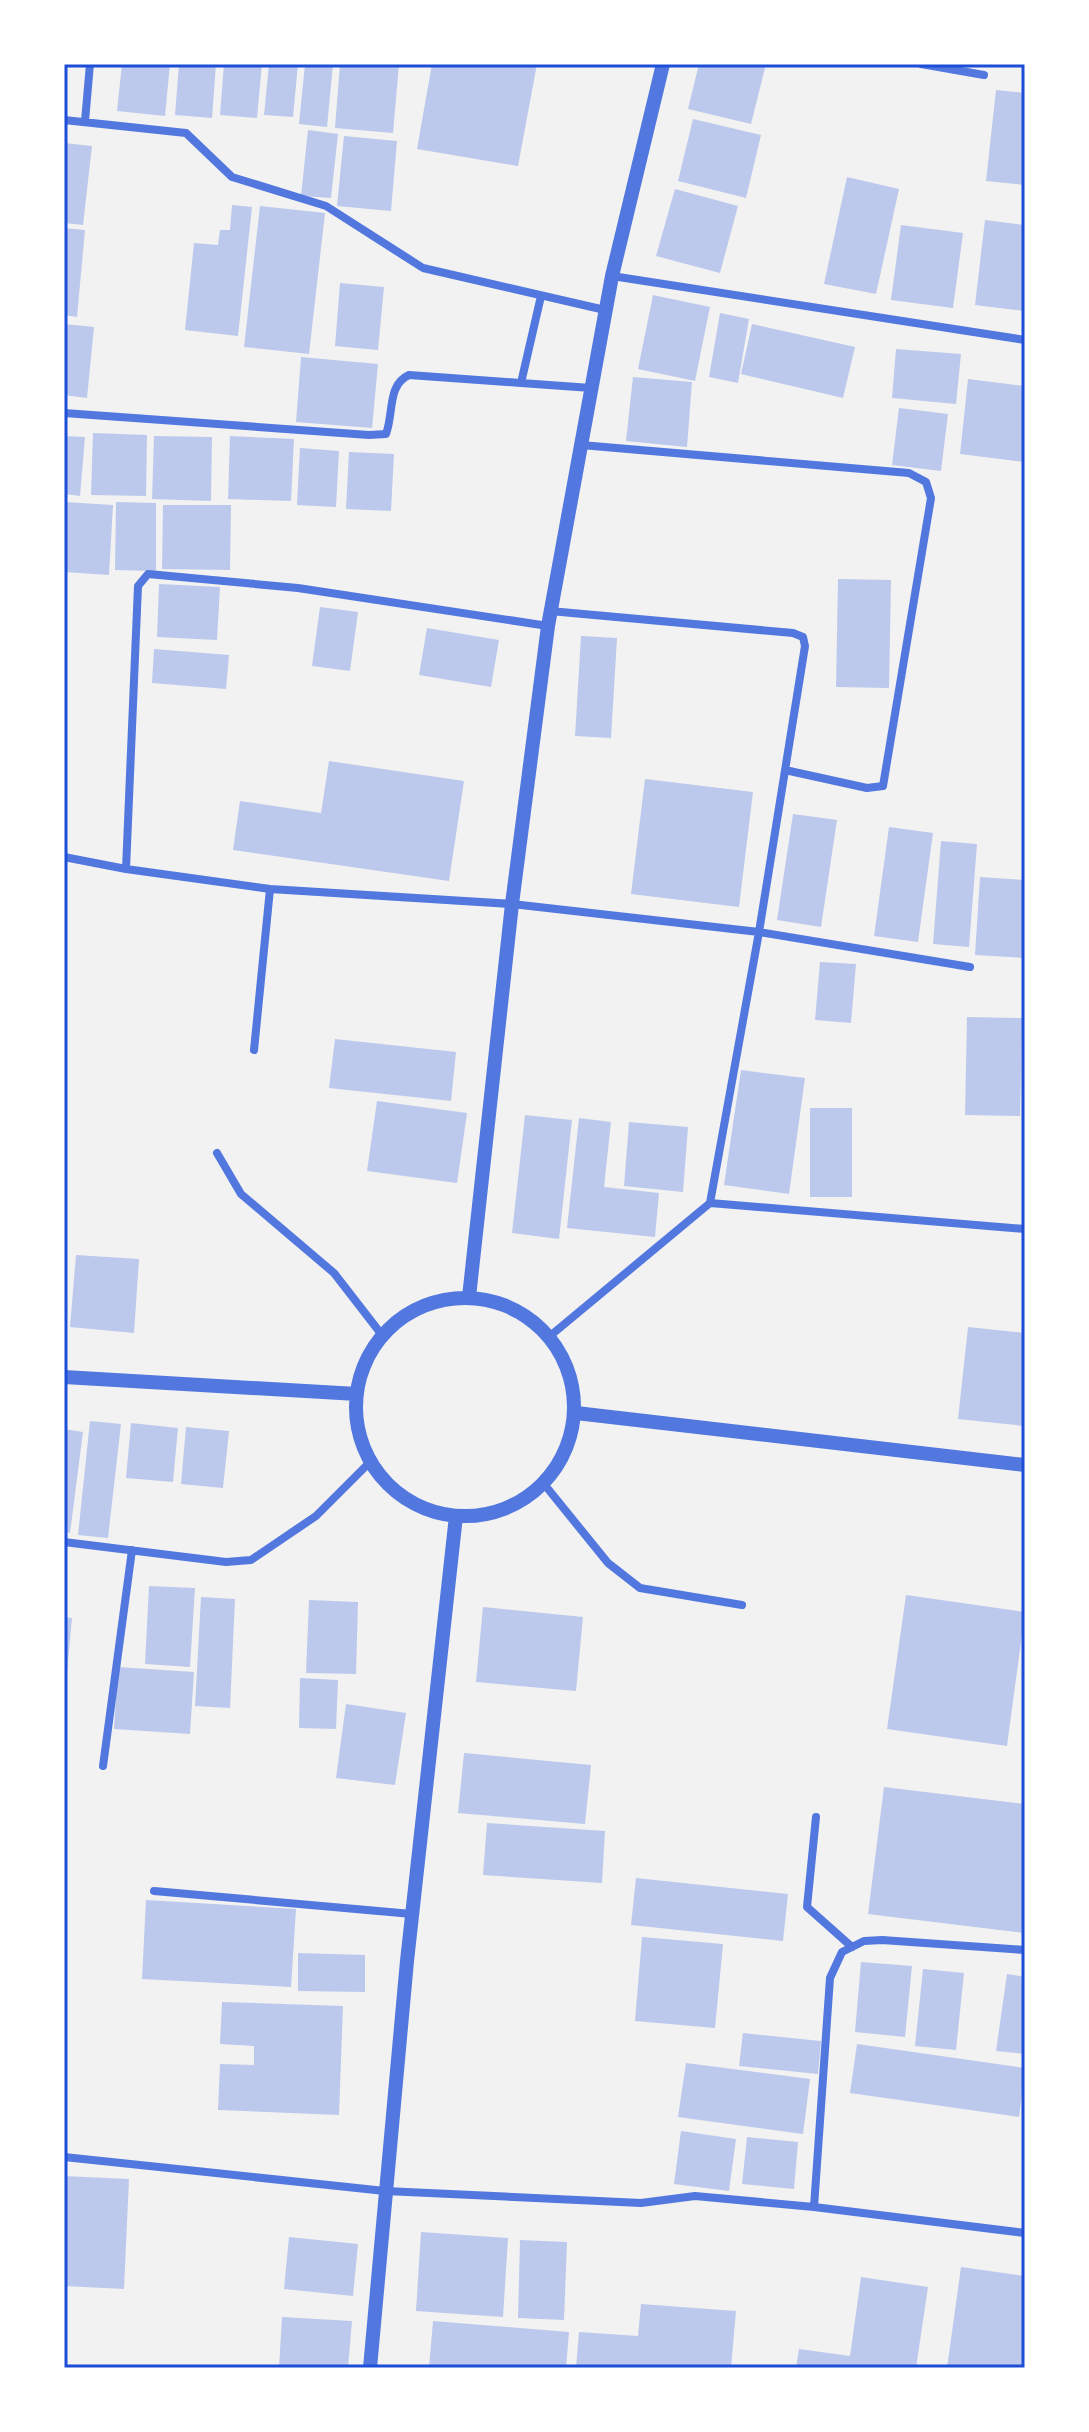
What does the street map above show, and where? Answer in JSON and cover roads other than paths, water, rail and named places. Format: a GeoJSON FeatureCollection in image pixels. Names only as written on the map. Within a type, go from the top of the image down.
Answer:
{"type":"FeatureCollection","features":[{"type":"Feature","properties":{"kind":"street"},"geometry":{"type":"LineString","coordinates":[[85,121],[90,64]]}},
{"type":"Feature","properties":{"kind":"street"},"geometry":{"type":"LineString","coordinates":[[469,1297],[512,904],[549,618],[605,310],[663,64]]}},
{"type":"Feature","properties":{"kind":"street"},"geometry":{"type":"LineString","coordinates":[[921,64],[984,75]]}},
{"type":"Feature","properties":{"kind":"street"},"geometry":{"type":"LineString","coordinates":[[64,120],[186,133],[232,177],[326,206],[423,268],[605,310]]}},
{"type":"Feature","properties":{"kind":"street"},"geometry":{"type":"LineString","coordinates":[[612,276],[1025,340]]}},
{"type":"Feature","properties":{"kind":"street"},"geometry":{"type":"LineString","coordinates":[[521,383],[541,296]]}},
{"type":"Feature","properties":{"kind":"street"},"geometry":{"type":"LineString","coordinates":[[64,413],[369,435],[386,434],[391,421],[394,388],[399,379],[409,375],[591,388]]}},
{"type":"Feature","properties":{"kind":"street"},"geometry":{"type":"LineString","coordinates":[[581,445],[909,473],[926,482],[931,498],[883,786],[867,788],[785,770]]}},
{"type":"Feature","properties":{"kind":"street"},"geometry":{"type":"LineString","coordinates":[[126,869],[138,586],[148,574],[298,588],[549,618],[793,633],[803,637],[805,646],[759,932],[710,1203],[550,1336]]}},
{"type":"Feature","properties":{"kind":"street"},"geometry":{"type":"LineString","coordinates":[[64,857],[270,889],[512,904],[759,932],[970,967]]}},
{"type":"Feature","properties":{"kind":"street"},"geometry":{"type":"LineString","coordinates":[[254,1050],[270,889]]}},
{"type":"Feature","properties":{"kind":"street"},"geometry":{"type":"LineString","coordinates":[[217,1153],[241,1194],[334,1273],[382,1335]]}},
{"type":"Feature","properties":{"kind":"street"},"geometry":{"type":"LineString","coordinates":[[710,1203],[1025,1229]]}},
{"type":"Feature","properties":{"kind":"street"},"geometry":{"type":"LineString","coordinates":[[469,1297],[503,1303],[534,1320],[550,1336],[576,1413],[569,1447],[551,1477],[524,1500],[491,1514],[456,1516],[422,1508],[393,1489],[370,1462],[358,1429],[357,1394],[365,1363],[382,1335],[407,1314],[437,1301],[469,1297]]}},
{"type":"Feature","properties":{"kind":"street"},"geometry":{"type":"LineString","coordinates":[[64,1377],[357,1394]]}},
{"type":"Feature","properties":{"kind":"street"},"geometry":{"type":"LineString","coordinates":[[576,1413],[1025,1465]]}},
{"type":"Feature","properties":{"kind":"street"},"geometry":{"type":"LineString","coordinates":[[64,1542],[226,1562],[251,1560],[316,1516],[370,1462]]}},
{"type":"Feature","properties":{"kind":"street"},"geometry":{"type":"LineString","coordinates":[[544,1484],[608,1563],[640,1588],[742,1605]]}},
{"type":"Feature","properties":{"kind":"street"},"geometry":{"type":"LineString","coordinates":[[370,2368],[412,1914],[456,1516]]}},
{"type":"Feature","properties":{"kind":"street"},"geometry":{"type":"LineString","coordinates":[[103,1766],[132,1550]]}},
{"type":"Feature","properties":{"kind":"street"},"geometry":{"type":"LineString","coordinates":[[816,1817],[807,1907],[852,1947]]}},
{"type":"Feature","properties":{"kind":"street"},"geometry":{"type":"LineString","coordinates":[[154,1891],[412,1914]]}},
{"type":"Feature","properties":{"kind":"street"},"geometry":{"type":"LineString","coordinates":[[814,2207],[830,1978],[842,1952],[864,1941],[882,1940],[1025,1950]]}},
{"type":"Feature","properties":{"kind":"street"},"geometry":{"type":"LineString","coordinates":[[64,2157],[385,2191],[641,2203],[695,2196],[1025,2233]]}}]}
